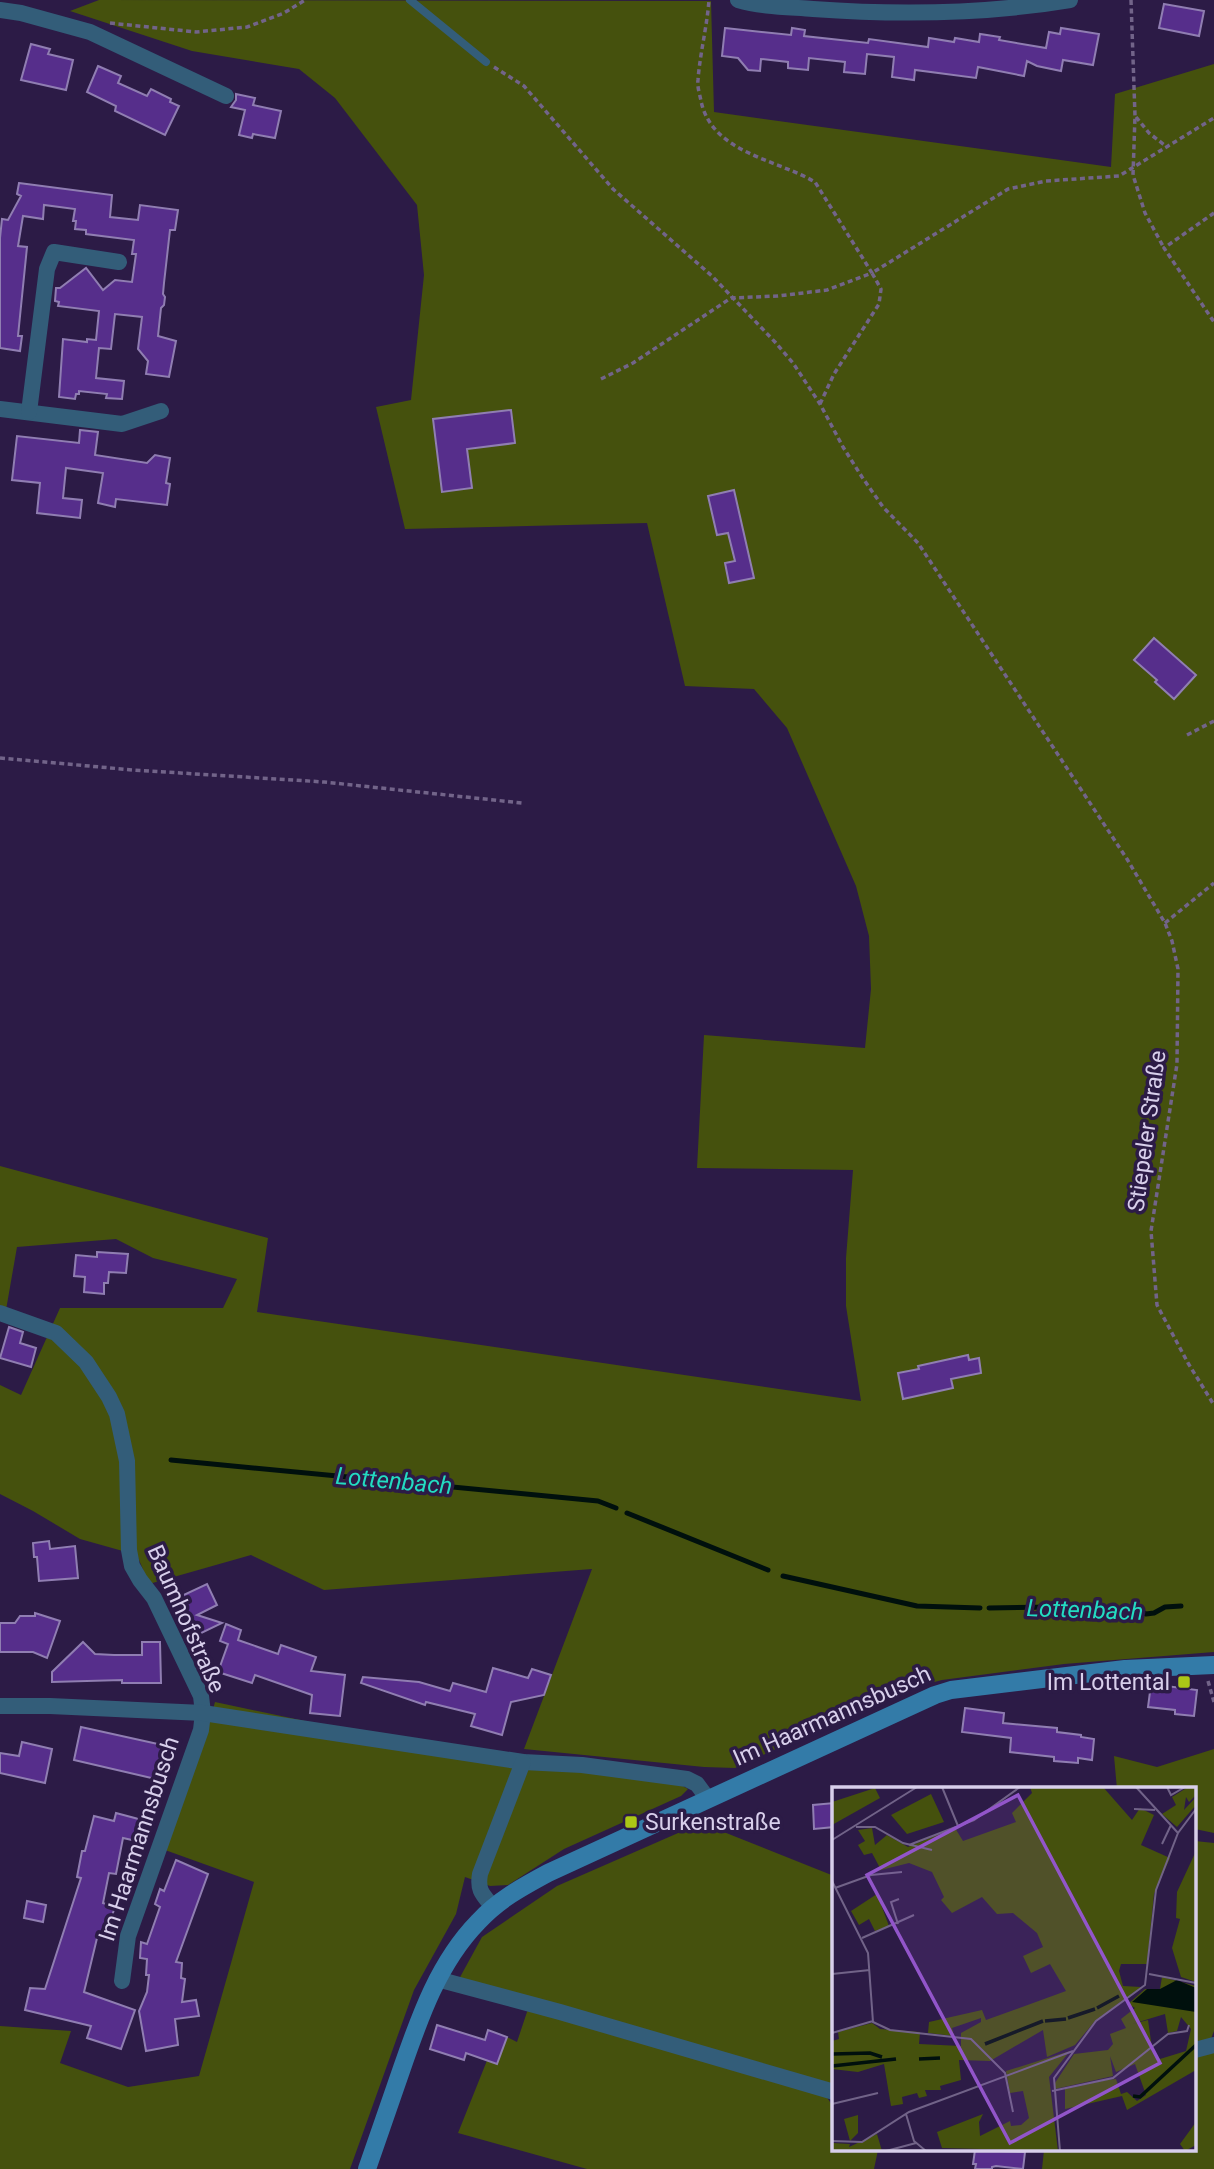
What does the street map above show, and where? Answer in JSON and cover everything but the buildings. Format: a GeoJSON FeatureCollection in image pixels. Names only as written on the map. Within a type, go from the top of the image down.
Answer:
{"type":"FeatureCollection","features":[{"type":"Feature","properties":{"kind":"street"},"geometry":{"type":"LineString","coordinates":[[738,0],[782,7],[856,12],[995,8],[1070,0]]}},
{"type":"Feature","properties":{"kind":"street"},"geometry":{"type":"LineString","coordinates":[[0,10],[90,32],[226,96]]}},
{"type":"Feature","properties":{"kind":"street"},"geometry":{"type":"LineString","coordinates":[[29,412],[47,269],[54,252],[119,262]]}},
{"type":"Feature","properties":{"kind":"street"},"geometry":{"type":"LineString","coordinates":[[0,409],[121,424],[161,411]]}},
{"type":"Feature","properties":{"kind":"street","name":"Baumhofstraße"},"geometry":{"type":"LineString","coordinates":[[0,1313],[56,1333],[86,1362],[109,1397],[123,1438],[127,1461],[129,1550],[132,1566],[139,1580],[155,1598],[176,1640],[201,1696],[202,1713]]}},
{"type":"Feature","properties":{"kind":"street","name":"Im Haarmannsbusch"},"geometry":{"type":"LineString","coordinates":[[0,1706],[202,1713],[523,1762],[582,1765],[687,1779],[701,1788],[708,1799],[850,1733],[951,1690],[1125,1669],[1214,1665]]}},
{"type":"Feature","properties":{"kind":"street","name":"Im Haarmannsbusch"},"geometry":{"type":"LineString","coordinates":[[122,1980],[128,1936],[201,1730],[202,1713]]}},
{"type":"Feature","properties":{"kind":"street"},"geometry":{"type":"LineString","coordinates":[[493,1908],[482,1895],[478,1885],[480,1874],[523,1762]]}},
{"type":"Feature","properties":{"kind":"street"},"geometry":{"type":"LineString","coordinates":[[367,2169],[420,2017],[437,1979],[467,1933],[514,1891],[708,1799]]}},
{"type":"Feature","properties":{"kind":"street"},"geometry":{"type":"LineString","coordinates":[[437,1979],[832,2091]]}},
{"type":"Feature","properties":{"kind":"street"},"geometry":{"type":"LineString","coordinates":[[1196,2050],[1214,2045]]}},
{"type":"Feature","properties":{"kind":"lane"},"geometry":{"type":"LineString","coordinates":[[410,0],[486,62]]}},
{"type":"Feature","properties":{"kind":"path"},"geometry":{"type":"LineString","coordinates":[[105,23],[118,22],[196,32],[247,27],[284,13],[306,0]]}},
{"type":"Feature","properties":{"kind":"path"},"geometry":{"type":"LineString","coordinates":[[709,0],[698,83],[704,116],[720,137],[815,182],[881,289],[879,304],[834,374],[820,404]]}},
{"type":"Feature","properties":{"kind":"path"},"geometry":{"type":"LineString","coordinates":[[1131,0],[1135,116],[1133,175],[1145,213],[1164,248],[1214,322]]}},
{"type":"Feature","properties":{"kind":"path","name":"Stiepeler Straße"},"geometry":{"type":"LineString","coordinates":[[486,62],[524,86],[613,189],[712,276],[793,363],[862,477],[883,507],[918,543],[1127,859],[1165,923],[1178,970],[1177,1064],[1151,1231],[1157,1305],[1214,1405]]}},
{"type":"Feature","properties":{"kind":"path"},"geometry":{"type":"LineString","coordinates":[[1135,116],[1149,133],[1167,147]]}},
{"type":"Feature","properties":{"kind":"path"},"geometry":{"type":"LineString","coordinates":[[601,379],[633,363],[732,298],[827,290],[872,273],[1008,189],[1046,181],[1119,176],[1214,118]]}},
{"type":"Feature","properties":{"kind":"path"},"geometry":{"type":"LineString","coordinates":[[1164,248],[1214,213]]}},
{"type":"Feature","properties":{"kind":"path"},"geometry":{"type":"LineString","coordinates":[[1187,735],[1214,720]]}},
{"type":"Feature","properties":{"kind":"path"},"geometry":{"type":"LineString","coordinates":[[0,758],[133,770],[337,783],[522,803]]}},
{"type":"Feature","properties":{"kind":"path"},"geometry":{"type":"LineString","coordinates":[[1165,923],[1214,883]]}},
{"type":"Feature","properties":{"kind":"green space"},"geometry":{"type":"Polygon","coordinates":[[[99,0],[711,1],[714,112],[1111,167],[1115,94],[1214,64],[1214,1652],[1064,1664],[942,1680],[900,1691],[735,1768],[524,1749],[592,1569],[324,1590],[251,1555],[149,1584],[137,1555],[80,1539],[0,1494],[0,1385],[21,1395],[60,1308],[223,1308],[237,1279],[153,1258],[116,1239],[17,1247],[6,1310],[0,1307],[0,1166],[268,1238],[257,1312],[861,1401],[846,1306],[846,1258],[853,1170],[697,1168],[704,1035],[865,1048],[871,989],[869,936],[856,886],[787,728],[754,689],[685,686],[647,523],[405,529],[376,407],[411,400],[424,275],[417,205],[335,98],[299,69],[192,51],[70,11],[99,0]]]}},
{"type":"Feature","properties":{"kind":"green space"},"geometry":{"type":"Polygon","coordinates":[[[215,1702],[528,1768],[581,1771],[679,1784],[688,1789],[681,1796],[564,1849],[508,1885],[490,1886],[465,1877],[456,1914],[414,1990],[350,2169],[0,2169],[0,2026],[71,2031],[60,2063],[128,2087],[199,2076],[254,1882],[165,1850],[215,1702]]]}},
{"type":"Feature","properties":{"kind":"green space"},"geometry":{"type":"Polygon","coordinates":[[[1214,1749],[1214,1833],[1196,1829],[1196,1787],[1117,1787],[1114,1756],[1157,1767],[1214,1749]]]}},
{"type":"Feature","properties":{"kind":"green space"},"geometry":{"type":"Polygon","coordinates":[[[701,1823],[832,1875],[832,2085],[459,1979],[482,1937],[557,1886],[701,1823]]]}},
{"type":"Feature","properties":{"kind":"green space"},"geometry":{"type":"Polygon","coordinates":[[[1196,1841],[1214,1843],[1214,2031],[1209,2044],[1196,2048],[1196,1841]]]}},
{"type":"Feature","properties":{"kind":"green space"},"geometry":{"type":"Polygon","coordinates":[[[528,2009],[824,2093],[832,2105],[832,2152],[878,2152],[874,2169],[587,2169],[458,2133],[492,2048],[507,2037],[517,2042],[528,2009]]]}},
{"type":"Feature","properties":{"kind":"green space"},"geometry":{"type":"Polygon","coordinates":[[[1214,2050],[1214,2169],[1042,2169],[1044,2152],[1196,2152],[1196,2054],[1214,2050]]]}},
{"type":"Feature","properties":{"kind":"waterway","name":"Lottenbach"},"geometry":{"type":"LineString","coordinates":[[171,1460],[598,1501],[616,1508]]}},
{"type":"Feature","properties":{"kind":"waterway","name":"Lottenbach"},"geometry":{"type":"LineString","coordinates":[[627,1513],[768,1570]]}},
{"type":"Feature","properties":{"kind":"waterway","name":"Lottenbach"},"geometry":{"type":"LineString","coordinates":[[783,1576],[917,1606],[980,1608]]}},
{"type":"Feature","properties":{"kind":"waterway","name":"Lottenbach"},"geometry":{"type":"LineString","coordinates":[[989,1608],[1055,1607],[1064,1613],[1101,1606],[1114,1613],[1138,1610],[1146,1614],[1165,1607],[1181,1606]]}},
{"type":"Feature","properties":{"kind":"place","name":"Im Lottental"},"geometry":{"type":"Point","coordinates":[1184,1682]}},
{"type":"Feature","properties":{"kind":"place","name":"Surkenstraße"},"geometry":{"type":"Point","coordinates":[631,1822]}}]}
